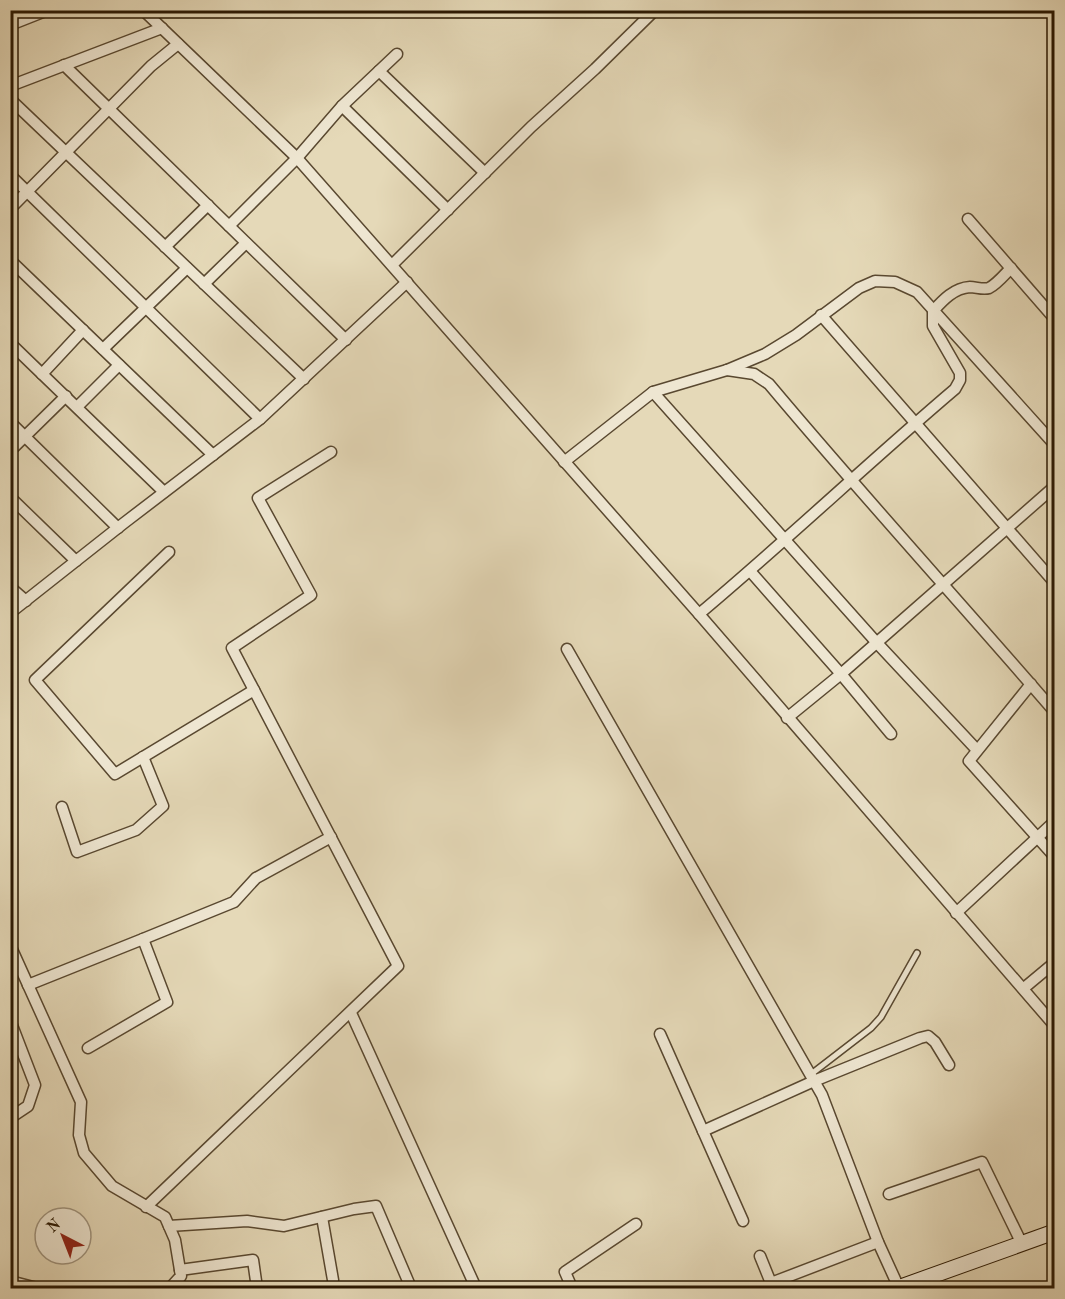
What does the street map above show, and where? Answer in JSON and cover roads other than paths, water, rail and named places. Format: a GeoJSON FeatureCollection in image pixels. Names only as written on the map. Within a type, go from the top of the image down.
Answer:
{"type":"FeatureCollection","features":[{"type":"Feature","properties":{"kind":"main road"},"geometry":{"type":"LineString","coordinates":[[899,1288],[1054,1232]]}},
{"type":"Feature","properties":{"kind":"street"},"geometry":{"type":"LineString","coordinates":[[10,25],[48,10]]}},
{"type":"Feature","properties":{"kind":"street"},"geometry":{"type":"LineString","coordinates":[[143,10],[297,158],[699,614],[1054,1025]]}},
{"type":"Feature","properties":{"kind":"street"},"geometry":{"type":"LineString","coordinates":[[392,265],[531,127],[655,10]]}},
{"type":"Feature","properties":{"kind":"street"},"geometry":{"type":"LineString","coordinates":[[920,10],[935,10]]}},
{"type":"Feature","properties":{"kind":"street"},"geometry":{"type":"LineString","coordinates":[[10,86],[162,28]]}},
{"type":"Feature","properties":{"kind":"street"},"geometry":{"type":"LineString","coordinates":[[10,209],[151,66],[178,44]]}},
{"type":"Feature","properties":{"kind":"street"},"geometry":{"type":"LineString","coordinates":[[229,226],[297,158],[342,106],[397,54]]}},
{"type":"Feature","properties":{"kind":"street"},"geometry":{"type":"LineString","coordinates":[[64,64],[346,340]]}},
{"type":"Feature","properties":{"kind":"street"},"geometry":{"type":"LineString","coordinates":[[379,71],[486,173]]}},
{"type":"Feature","properties":{"kind":"street"},"geometry":{"type":"LineString","coordinates":[[10,99],[304,379]]}},
{"type":"Feature","properties":{"kind":"street"},"geometry":{"type":"LineString","coordinates":[[342,106],[448,210]]}},
{"type":"Feature","properties":{"kind":"street"},"geometry":{"type":"LineString","coordinates":[[10,175],[260,419]]}},
{"type":"Feature","properties":{"kind":"street"},"geometry":{"type":"LineString","coordinates":[[165,247],[208,205]]}},
{"type":"Feature","properties":{"kind":"street"},"geometry":{"type":"LineString","coordinates":[[968,219],[1054,318]]}},
{"type":"Feature","properties":{"kind":"street"},"geometry":{"type":"LineString","coordinates":[[204,284],[246,243]]}},
{"type":"Feature","properties":{"kind":"street"},"geometry":{"type":"LineString","coordinates":[[10,260],[213,455]]}},
{"type":"Feature","properties":{"kind":"street"},"geometry":{"type":"LineString","coordinates":[[103,349],[187,268]]}},
{"type":"Feature","properties":{"kind":"street"},"geometry":{"type":"LineString","coordinates":[[699,614],[955,388],[960,380],[960,373],[933,326],[933,311],[945,298],[957,290],[967,287],[986,289],[993,286],[1011,268]]}},
{"type":"Feature","properties":{"kind":"street"},"geometry":{"type":"LineString","coordinates":[[564,462],[652,392],[727,370],[765,354],[859,288],[875,281],[896,282],[917,292],[1054,444]]}},
{"type":"Feature","properties":{"kind":"street"},"geometry":{"type":"LineString","coordinates":[[10,613],[260,419],[407,282]]}},
{"type":"Feature","properties":{"kind":"street"},"geometry":{"type":"LineString","coordinates":[[821,315],[1054,582]]}},
{"type":"Feature","properties":{"kind":"street"},"geometry":{"type":"LineString","coordinates":[[42,374],[83,330]]}},
{"type":"Feature","properties":{"kind":"street"},"geometry":{"type":"LineString","coordinates":[[10,343],[164,492]]}},
{"type":"Feature","properties":{"kind":"street"},"geometry":{"type":"LineString","coordinates":[[77,407],[119,365]]}},
{"type":"Feature","properties":{"kind":"street"},"geometry":{"type":"LineString","coordinates":[[727,370],[754,374],[769,384],[849,480],[944,584],[1054,711]]}},
{"type":"Feature","properties":{"kind":"street"},"geometry":{"type":"LineString","coordinates":[[652,392],[877,643],[977,750]]}},
{"type":"Feature","properties":{"kind":"street"},"geometry":{"type":"LineString","coordinates":[[10,451],[66,396]]}},
{"type":"Feature","properties":{"kind":"street"},"geometry":{"type":"LineString","coordinates":[[10,423],[118,528]]}},
{"type":"Feature","properties":{"kind":"street"},"geometry":{"type":"LineString","coordinates":[[146,1208],[398,966],[232,648],[311,595],[258,498],[331,452]]}},
{"type":"Feature","properties":{"kind":"street"},"geometry":{"type":"LineString","coordinates":[[787,718],[877,643],[1054,487]]}},
{"type":"Feature","properties":{"kind":"street"},"geometry":{"type":"LineString","coordinates":[[10,497],[76,561]]}},
{"type":"Feature","properties":{"kind":"street"},"geometry":{"type":"LineString","coordinates":[[170,552],[35,680],[115,774],[254,690]]}},
{"type":"Feature","properties":{"kind":"street"},"geometry":{"type":"LineString","coordinates":[[750,571],[891,734]]}},
{"type":"Feature","properties":{"kind":"street"},"geometry":{"type":"LineString","coordinates":[[10,586],[26,601]]}},
{"type":"Feature","properties":{"kind":"street"},"geometry":{"type":"LineString","coordinates":[[567,649],[822,1095],[878,1242],[899,1288]]}},
{"type":"Feature","properties":{"kind":"street"},"geometry":{"type":"LineString","coordinates":[[1031,684],[969,761],[1054,856]]}},
{"type":"Feature","properties":{"kind":"street"},"geometry":{"type":"LineString","coordinates":[[62,807],[77,852],[136,831],[162,806],[143,758]]}},
{"type":"Feature","properties":{"kind":"street"},"geometry":{"type":"LineString","coordinates":[[956,913],[1054,822]]}},
{"type":"Feature","properties":{"kind":"street"},"geometry":{"type":"LineString","coordinates":[[28,985],[234,902],[256,878],[330,837]]}},
{"type":"Feature","properties":{"kind":"street"},"geometry":{"type":"LineString","coordinates":[[88,1048],[166,1002],[143,939]]}},
{"type":"Feature","properties":{"kind":"street"},"geometry":{"type":"LineString","coordinates":[[10,945],[81,1102],[79,1135],[84,1153],[112,1186],[146,1208],[165,1217],[175,1240],[181,1276],[170,1288]]}},
{"type":"Feature","properties":{"kind":"street"},"geometry":{"type":"LineString","coordinates":[[1023,988],[1054,963]]}},
{"type":"Feature","properties":{"kind":"street"},"geometry":{"type":"LineString","coordinates":[[351,1013],[476,1288]]}},
{"type":"Feature","properties":{"kind":"street"},"geometry":{"type":"LineString","coordinates":[[10,1020],[35,1085],[28,1106],[10,1118]]}},
{"type":"Feature","properties":{"kind":"street"},"geometry":{"type":"LineString","coordinates":[[660,1034],[743,1221]]}},
{"type":"Feature","properties":{"kind":"street"},"geometry":{"type":"LineString","coordinates":[[703,1131],[812,1078],[928,1036],[935,1042],[949,1065]]}},
{"type":"Feature","properties":{"kind":"street"},"geometry":{"type":"LineString","coordinates":[[889,1194],[982,1161],[1022,1244]]}},
{"type":"Feature","properties":{"kind":"street"},"geometry":{"type":"LineString","coordinates":[[169,1226],[247,1221],[284,1226],[376,1206],[411,1288]]}},
{"type":"Feature","properties":{"kind":"street"},"geometry":{"type":"LineString","coordinates":[[322,1217],[333,1280]]}},
{"type":"Feature","properties":{"kind":"street"},"geometry":{"type":"LineString","coordinates":[[572,1288],[565,1272],[636,1224]]}},
{"type":"Feature","properties":{"kind":"street"},"geometry":{"type":"LineString","coordinates":[[760,1256],[772,1286],[878,1242]]}},
{"type":"Feature","properties":{"kind":"street"},"geometry":{"type":"LineString","coordinates":[[180,1270],[253,1260],[257,1288]]}},
{"type":"Feature","properties":{"kind":"street"},"geometry":{"type":"LineString","coordinates":[[10,1281],[37,1288]]}},
{"type":"Feature","properties":{"kind":"lane"},"geometry":{"type":"LineString","coordinates":[[812,1078],[881,1017],[917,953]]}}]}
